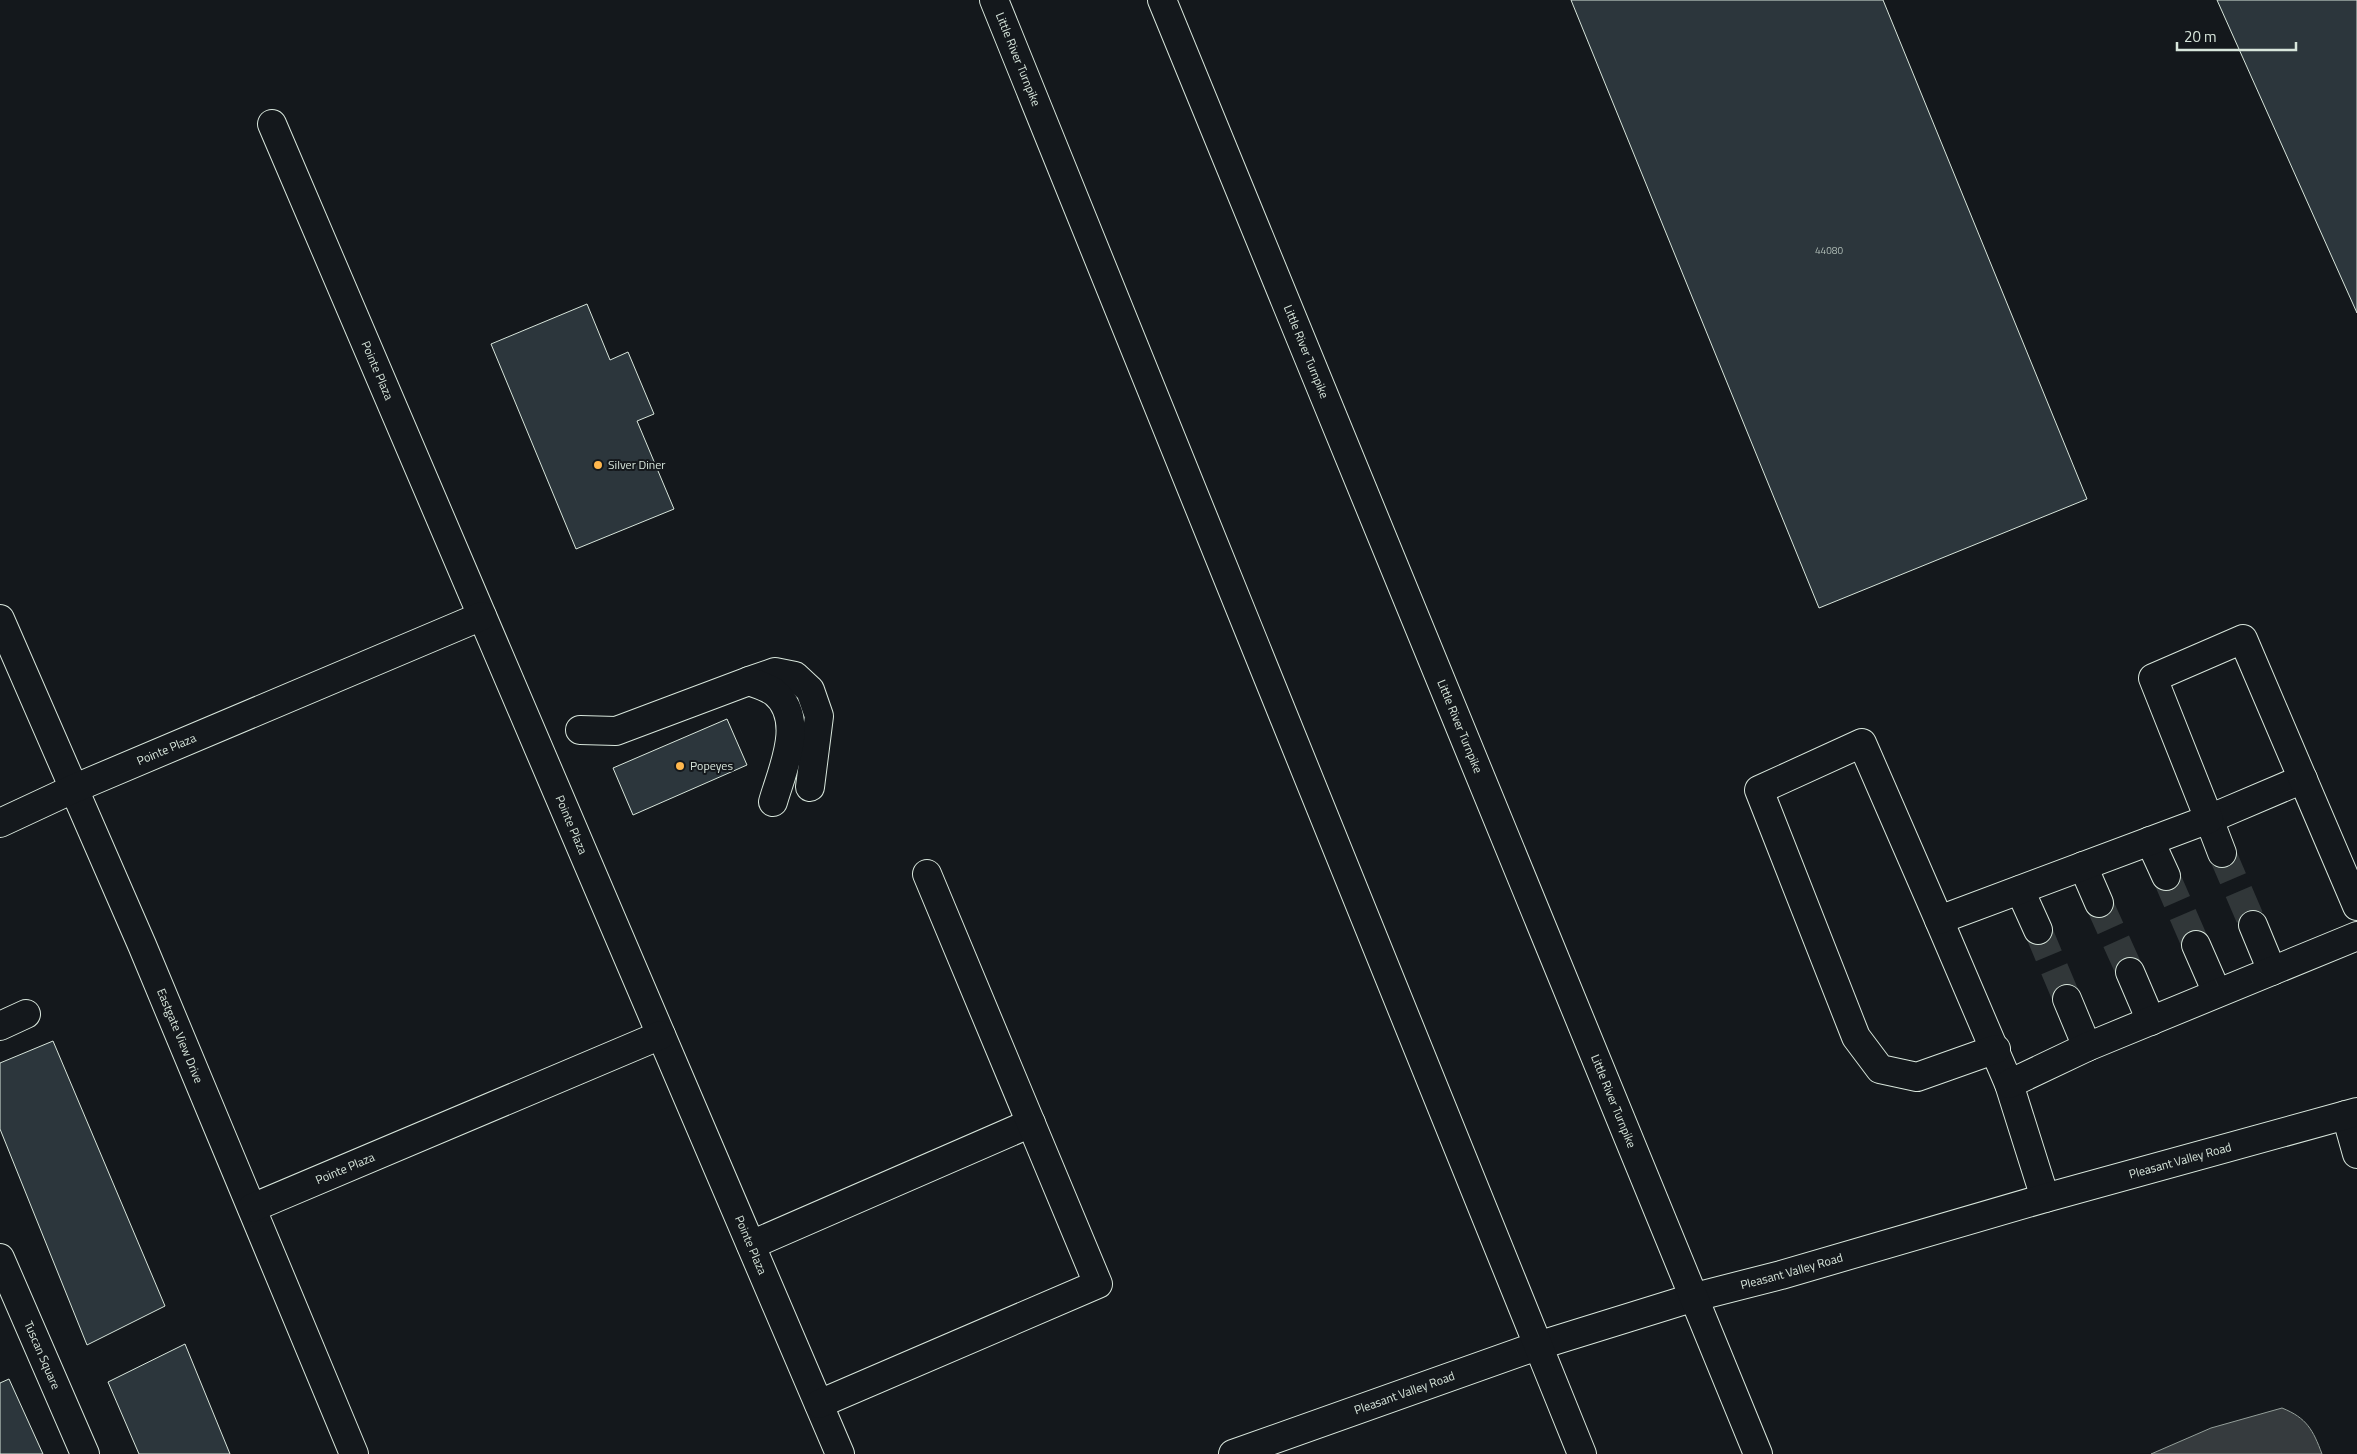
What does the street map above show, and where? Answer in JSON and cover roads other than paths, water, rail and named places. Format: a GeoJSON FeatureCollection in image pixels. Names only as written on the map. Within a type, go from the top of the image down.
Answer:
{"type":"FeatureCollection","features":[{"type":"Feature","properties":{"kind":"main road","name":"Little River Turnpike"},"geometry":{"type":"LineString","coordinates":[[994,0],[1582,1454]]}},
{"type":"Feature","properties":{"kind":"main road","name":"Little River Turnpike"},"geometry":{"type":"LineString","coordinates":[[1162,0],[1758,1454]]}},
{"type":"Feature","properties":{"kind":"main road","name":"Pointe Plaza"},"geometry":{"type":"LineString","coordinates":[[272,124],[840,1454]]}},
{"type":"Feature","properties":{"kind":"main road","name":"Pointe Plaza"},"geometry":{"type":"LineString","coordinates":[[0,823],[73,789],[482,616]]}},
{"type":"Feature","properties":{"kind":"main road","name":"Eastgate View Drive"},"geometry":{"type":"LineString","coordinates":[[0,619],[142,945],[354,1454]]}},
{"type":"Feature","properties":{"kind":"main road"},"geometry":{"type":"LineString","coordinates":[[2222,853],[2153,678],[2243,639],[2357,906]]}},
{"type":"Feature","properties":{"kind":"main road"},"geometry":{"type":"LineString","coordinates":[[580,730],[616,731],[775,672],[795,676],[810,690],[819,716],[810,787]]}},
{"type":"Feature","properties":{"kind":"main road"},"geometry":{"type":"LineString","coordinates":[[749,681],[773,691],[784,705],[791,724],[790,742],[773,802]]}},
{"type":"Feature","properties":{"kind":"main road"},"geometry":{"type":"LineString","coordinates":[[1996,1049],[1917,1077],[1880,1069],[1856,1037],[1759,790],[1862,743],[1996,1049],[2045,1198]]}},
{"type":"Feature","properties":{"kind":"main road"},"geometry":{"type":"LineString","coordinates":[[1939,920],[2209,819],[2303,779]]}},
{"type":"Feature","properties":{"kind":"main road"},"geometry":{"type":"LineString","coordinates":[[2150,841],[2166,876]]}},
{"type":"Feature","properties":{"kind":"main road"},"geometry":{"type":"LineString","coordinates":[[2083,866],[2099,903]]}},
{"type":"Feature","properties":{"kind":"main road"},"geometry":{"type":"LineString","coordinates":[[819,1404],[1098,1284],[927,874]]}},
{"type":"Feature","properties":{"kind":"main road"},"geometry":{"type":"LineString","coordinates":[[2020,890],[2038,930]]}},
{"type":"Feature","properties":{"kind":"main road"},"geometry":{"type":"LineString","coordinates":[[2252,925],[2272,971]]}},
{"type":"Feature","properties":{"kind":"main road"},"geometry":{"type":"LineString","coordinates":[[2009,1084],[2087,1046],[2357,936]]}},
{"type":"Feature","properties":{"kind":"main road"},"geometry":{"type":"LineString","coordinates":[[2196,945],[2217,993]]}},
{"type":"Feature","properties":{"kind":"main road"},"geometry":{"type":"LineString","coordinates":[[2130,972],[2151,1021]]}},
{"type":"Feature","properties":{"kind":"main road"},"geometry":{"type":"LineString","coordinates":[[2067,999],[2087,1046]]}},
{"type":"Feature","properties":{"kind":"main road"},"geometry":{"type":"LineString","coordinates":[[0,1026],[26,1014]]}},
{"type":"Feature","properties":{"kind":"main road","name":"Pointe Plaza"},"geometry":{"type":"LineString","coordinates":[[252,1208],[661,1035]]}},
{"type":"Feature","properties":{"kind":"main road","name":"Pleasant Valley Road"},"geometry":{"type":"LineString","coordinates":[[1233,1454],[1537,1346],[1695,1297],[1781,1275],[2045,1198],[2352,1114]]}},
{"type":"Feature","properties":{"kind":"main road"},"geometry":{"type":"LineString","coordinates":[[2352,1114],[2357,1154]]}},
{"type":"Feature","properties":{"kind":"main road"},"geometry":{"type":"LineString","coordinates":[[751,1245],[1030,1123]]}},
{"type":"Feature","properties":{"kind":"main road","name":"Tuscan Square"},"geometry":{"type":"LineString","coordinates":[[0,1258],[85,1454]]}},
{"type":"Feature","properties":{"kind":"tunnel"},"geometry":{"type":"LineString","coordinates":[[2222,853],[2253,925]]}},
{"type":"Feature","properties":{"kind":"tunnel"},"geometry":{"type":"LineString","coordinates":[[2166,876],[2196,945]]}},
{"type":"Feature","properties":{"kind":"tunnel"},"geometry":{"type":"LineString","coordinates":[[2099,903],[2130,972]]}},
{"type":"Feature","properties":{"kind":"tunnel"},"geometry":{"type":"LineString","coordinates":[[2038,930],[2067,999]]}},
{"type":"Feature","properties":{"kind":"place","name":"Silver Diner"},"geometry":{"type":"Point","coordinates":[598,465]}},
{"type":"Feature","properties":{"kind":"place","name":"Popeyes"},"geometry":{"type":"Point","coordinates":[680,766]}}]}
